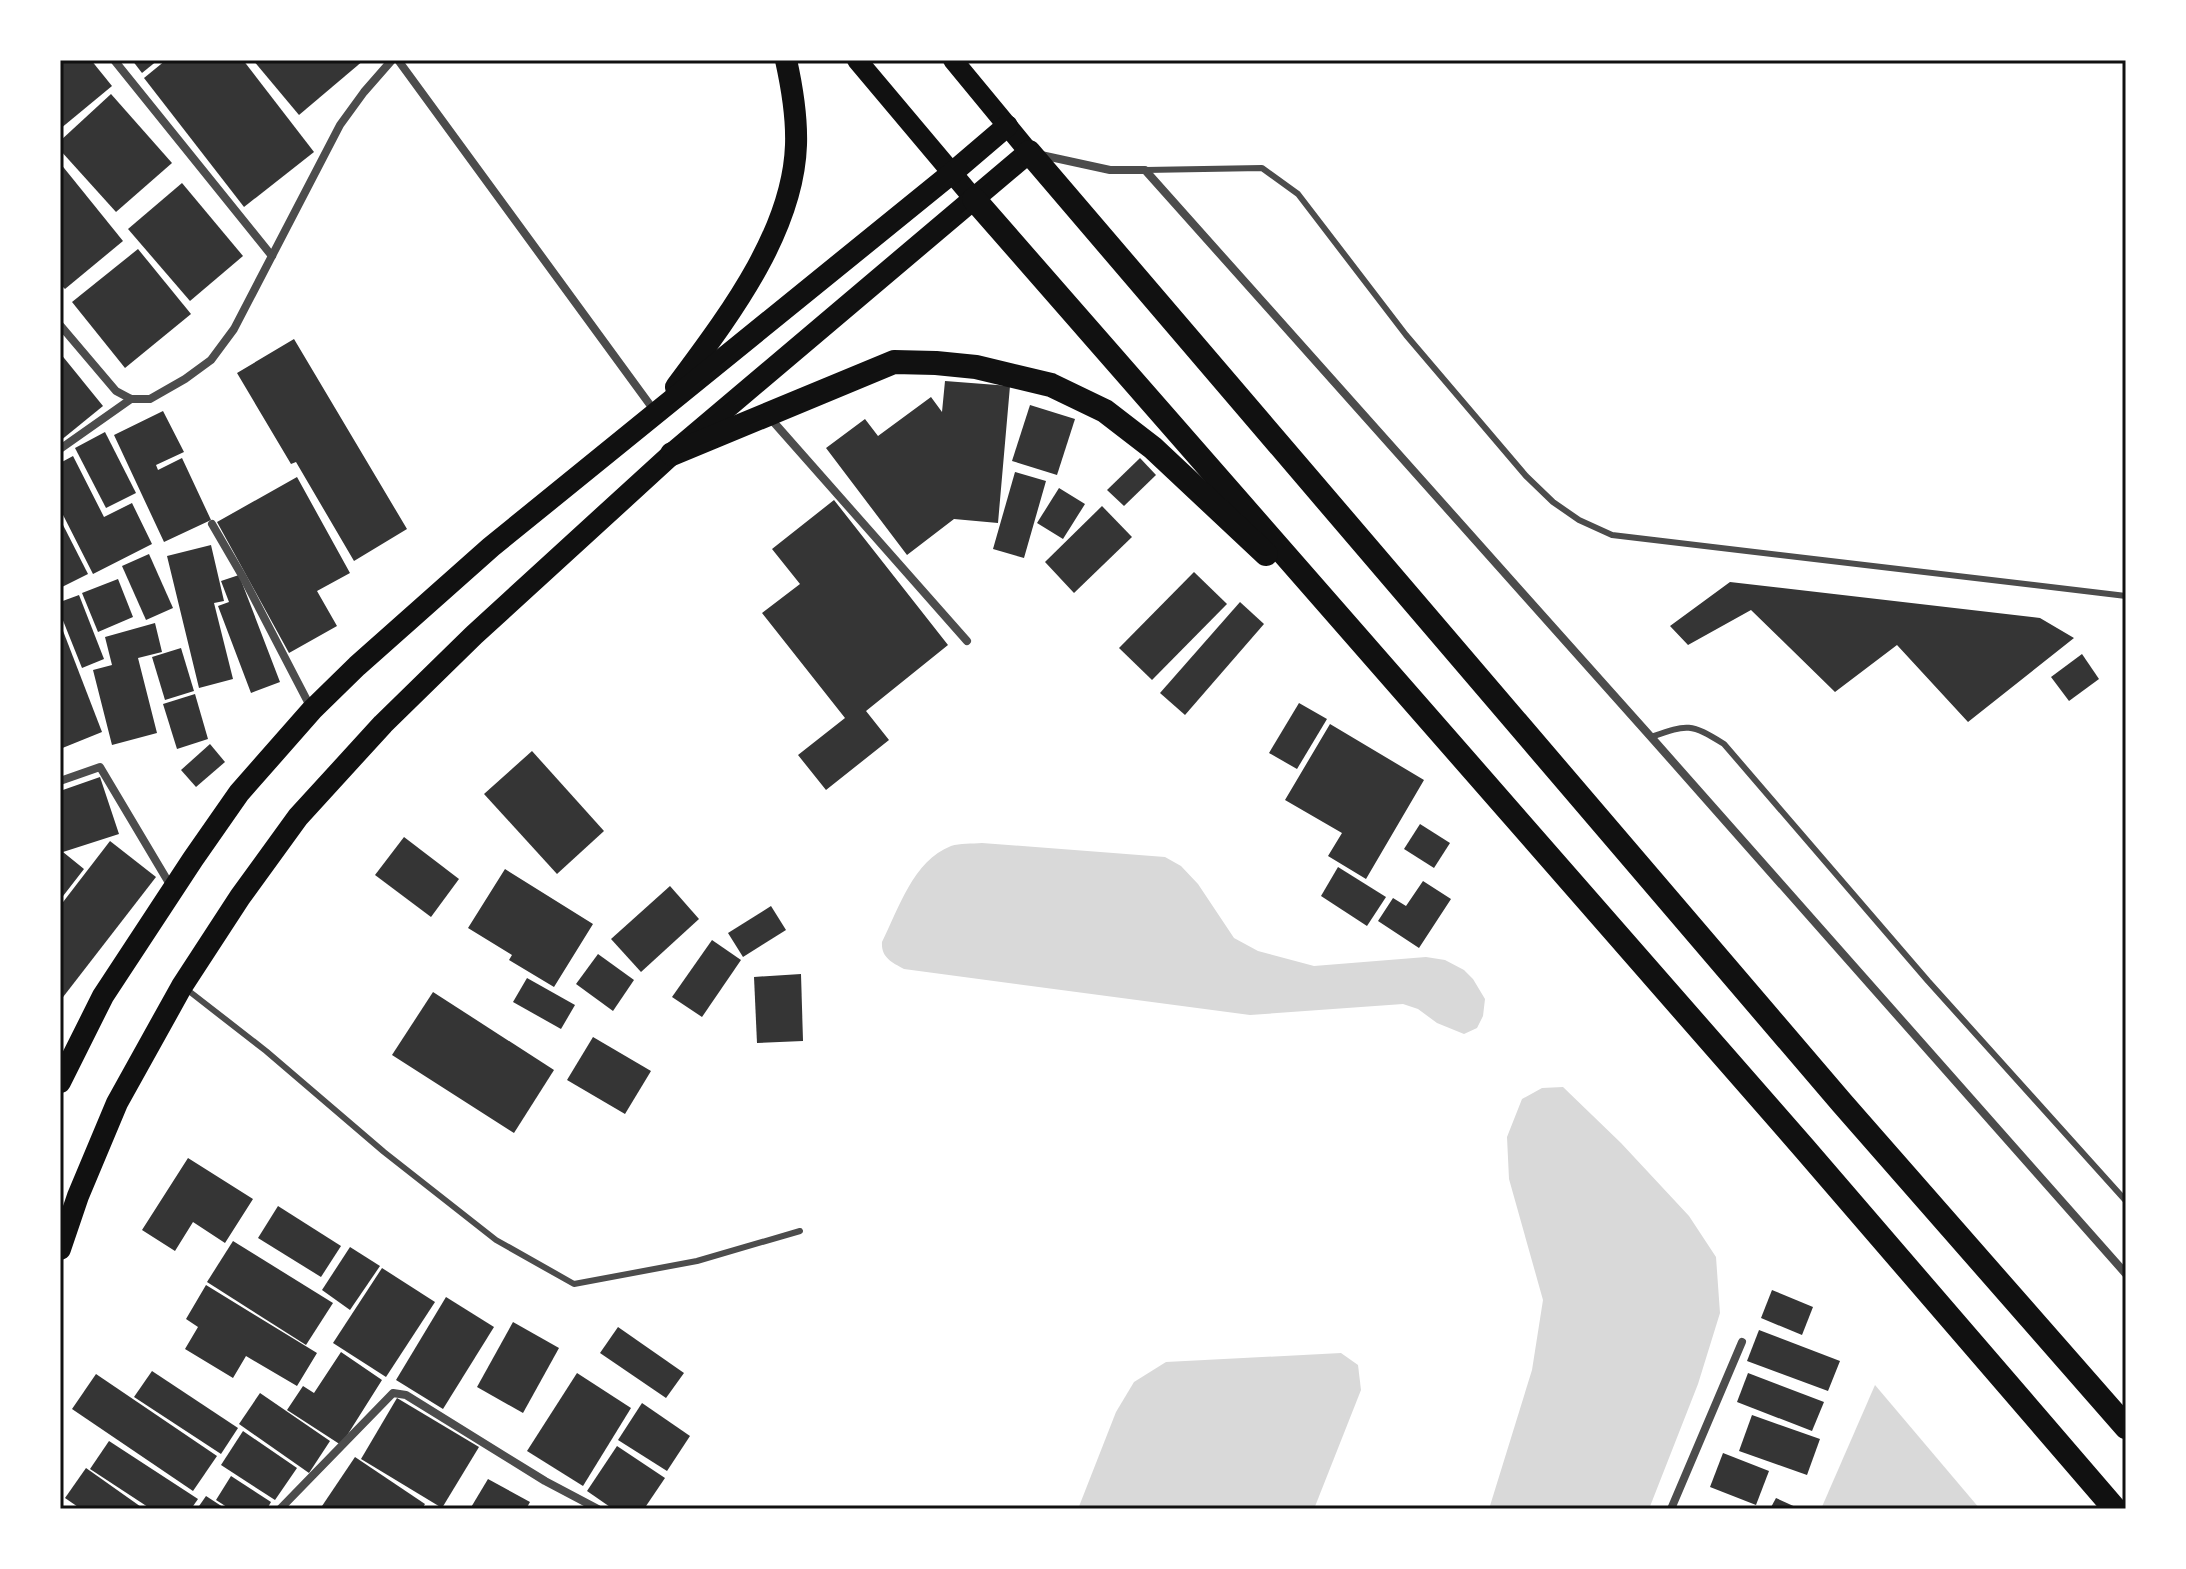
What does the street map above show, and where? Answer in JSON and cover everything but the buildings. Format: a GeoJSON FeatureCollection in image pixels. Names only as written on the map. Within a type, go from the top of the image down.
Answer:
{"type":"FeatureCollection","features":[{"type":"Feature","properties":{"kind":"highway"},"geometry":{"type":"LineString","coordinates":[[656,413],[731,313],[781,222],[791,186],[796,144],[792,88],[786,60]]}},
{"type":"Feature","properties":{"kind":"highway"},"geometry":{"type":"LineString","coordinates":[[61,1078],[103,996],[173,889],[239,793],[312,710],[491,547],[1007,126]]}},
{"type":"Feature","properties":{"kind":"highway"},"geometry":{"type":"LineString","coordinates":[[60,1249],[78,1196],[117,1103],[182,986],[240,897],[298,817],[361,748],[474,635],[672,454],[1029,152],[1842,1103],[2126,1427]]}},
{"type":"Feature","properties":{"kind":"highway"},"geometry":{"type":"LineString","coordinates":[[974,199],[1783,1124],[2115,1509]]}},
{"type":"Feature","properties":{"kind":"highway"},"geometry":{"type":"LineString","coordinates":[[672,454],[894,362],[976,367],[1051,385],[1105,411],[1153,448],[1365,645]]}},
{"type":"Feature","properties":{"kind":"main road"},"geometry":{"type":"LineString","coordinates":[[857,60],[974,199]]}},
{"type":"Feature","properties":{"kind":"main road"},"geometry":{"type":"LineString","coordinates":[[953,60],[1029,152]]}},
{"type":"Feature","properties":{"kind":"street"},"geometry":{"type":"LineString","coordinates":[[114,60],[272,256]]}},
{"type":"Feature","properties":{"kind":"street"},"geometry":{"type":"LineString","coordinates":[[60,325],[116,391],[131,399],[150,399],[211,360],[234,329],[340,125],[364,92],[395,60],[656,413]]}},
{"type":"Feature","properties":{"kind":"street"},"geometry":{"type":"LineString","coordinates":[[1029,152],[1110,170],[1145,170],[2126,1274]]}},
{"type":"Feature","properties":{"kind":"street"},"geometry":{"type":"LineString","coordinates":[[60,449],[131,399]]}},
{"type":"Feature","properties":{"kind":"street"},"geometry":{"type":"LineString","coordinates":[[766,414],[967,641]]}},
{"type":"Feature","properties":{"kind":"street"},"geometry":{"type":"LineString","coordinates":[[212,524],[312,710]]}},
{"type":"Feature","properties":{"kind":"street"},"geometry":{"type":"LineString","coordinates":[[60,781],[100,767],[173,889]]}},
{"type":"Feature","properties":{"kind":"street"},"geometry":{"type":"LineString","coordinates":[[1671,1509],[1742,1342]]}},
{"type":"Feature","properties":{"kind":"street"},"geometry":{"type":"LineString","coordinates":[[280,1509],[393,1393],[406,1395],[545,1481],[597,1509]]}},
{"type":"Feature","properties":{"kind":"lane"},"geometry":{"type":"LineString","coordinates":[[1145,170],[1262,168],[1298,194],[1406,335],[1501,450],[1553,502],[1579,520],[1612,535],[2126,596]]}},
{"type":"Feature","properties":{"kind":"lane"},"geometry":{"type":"LineString","coordinates":[[1651,737],[1680,727],[1698,728],[1724,744],[1928,981],[2126,1201]]}},
{"type":"Feature","properties":{"kind":"lane"},"geometry":{"type":"LineString","coordinates":[[182,986],[496,1240],[574,1284],[697,1261],[800,1231]]}},
{"type":"Feature","properties":{"kind":"shaded area"},"geometry":{"type":"Polygon","coordinates":[[[982,843],[1165,857],[1181,866],[1198,884],[1234,938],[1258,951],[1314,966],[1426,957],[1445,960],[1473,979],[1485,999],[1483,1016],[1477,1028],[1464,1034],[1403,1004],[1250,1015],[904,969],[891,961],[883,952],[882,942],[917,874],[938,853],[951,846],[982,843]]]}},
{"type":"Feature","properties":{"kind":"shaded area"},"geometry":{"type":"Polygon","coordinates":[[[1563,1087],[1689,1216],[1716,1257],[1720,1313],[1698,1384],[1649,1509],[1489,1509],[1532,1370],[1543,1300],[1509,1179],[1507,1137],[1522,1099],[1542,1088],[1563,1087]]]}},
{"type":"Feature","properties":{"kind":"shaded area"},"geometry":{"type":"Polygon","coordinates":[[[1341,1353],[1358,1365],[1361,1390],[1314,1509],[1078,1509],[1116,1412],[1134,1382],[1166,1362],[1341,1353]]]}},
{"type":"Feature","properties":{"kind":"shaded area"},"geometry":{"type":"Polygon","coordinates":[[[1875,1385],[1980,1509],[1821,1509],[1875,1385]]]}}]}
